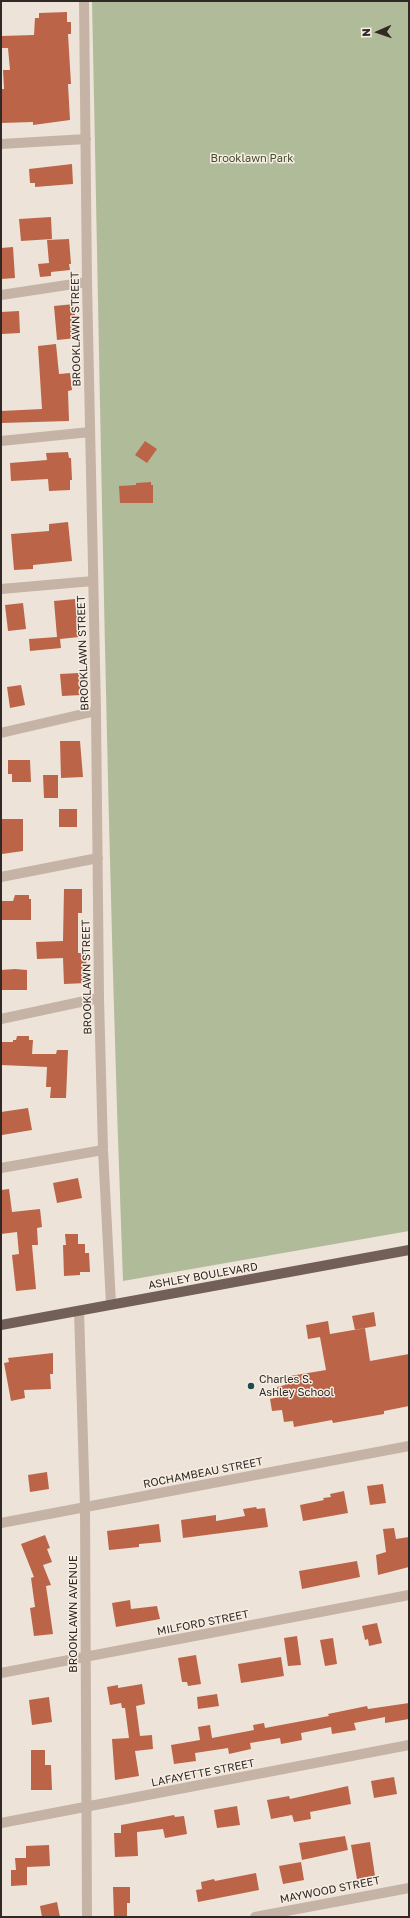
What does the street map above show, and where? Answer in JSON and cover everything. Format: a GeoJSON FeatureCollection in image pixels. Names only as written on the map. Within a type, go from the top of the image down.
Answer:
{"type":"FeatureCollection","features":[{"type":"Feature","properties":{"kind":"main road","name":"ASHLEY BOULEVARD"},"geometry":{"type":"LineString","coordinates":[[1,1325],[409,1250]]}},
{"type":"Feature","properties":{"kind":"street","name":"BROOKLAWN STREET"},"geometry":{"type":"LineString","coordinates":[[84,1],[87,282],[96,711],[99,998],[103,1150],[111,1304]]}},
{"type":"Feature","properties":{"kind":"street"},"geometry":{"type":"LineString","coordinates":[[1,144],[86,139]]}},
{"type":"Feature","properties":{"kind":"street"},"geometry":{"type":"LineString","coordinates":[[1,295],[87,282]]}},
{"type":"Feature","properties":{"kind":"street"},"geometry":{"type":"LineString","coordinates":[[1,441],[90,432]]}},
{"type":"Feature","properties":{"kind":"street"},"geometry":{"type":"LineString","coordinates":[[1,589],[93,581]]}},
{"type":"Feature","properties":{"kind":"street"},"geometry":{"type":"LineString","coordinates":[[1,733],[96,711]]}},
{"type":"Feature","properties":{"kind":"street"},"geometry":{"type":"LineString","coordinates":[[1,877],[98,858]]}},
{"type":"Feature","properties":{"kind":"street"},"geometry":{"type":"LineString","coordinates":[[1,1019],[99,998]]}},
{"type":"Feature","properties":{"kind":"street"},"geometry":{"type":"LineString","coordinates":[[1,1168],[103,1150]]}},
{"type":"Feature","properties":{"kind":"street","name":"BROOKLAWN AVENUE"},"geometry":{"type":"LineString","coordinates":[[79,1311],[85,1507],[87,1917]]}},
{"type":"Feature","properties":{"kind":"street","name":"ROCHAMBEAU STREET"},"geometry":{"type":"LineString","coordinates":[[1,1523],[409,1446]]}},
{"type":"Feature","properties":{"kind":"street","name":"MILFORD STREET"},"geometry":{"type":"LineString","coordinates":[[1,1673],[86,1658],[409,1595]]}},
{"type":"Feature","properties":{"kind":"street","name":"LAFAYETTE STREET"},"geometry":{"type":"LineString","coordinates":[[1,1823],[87,1808],[409,1745]]}},
{"type":"Feature","properties":{"kind":"street","name":"MAYWOOD STREET"},"geometry":{"type":"LineString","coordinates":[[255,1917],[409,1888]]}},
{"type":"Feature","properties":{"kind":"green space","name":"Brooklawn Park"},"geometry":{"type":"Polygon","coordinates":[[[92,1],[409,1],[409,1231],[123,1281],[117,1121],[109,801],[92,1]]]}},
{"type":"Feature","properties":{"kind":"building"},"geometry":{"type":"Polygon","coordinates":[[[67,12],[67,22],[71,22],[71,34],[68,34],[71,84],[68,84],[70,120],[33,125],[33,122],[1,123],[1,89],[4,89],[3,70],[10,70],[8,48],[1,48],[1,36],[34,35],[35,18],[39,18],[39,13],[67,12]]]}},
{"type":"Feature","properties":{"kind":"building"},"geometry":{"type":"Polygon","coordinates":[[[72,164],[73,184],[35,187],[35,183],[30,183],[29,169],[72,164]]]}},
{"type":"Feature","properties":{"kind":"building"},"geometry":{"type":"Polygon","coordinates":[[[51,217],[52,239],[21,241],[19,219],[51,217]]]}},
{"type":"Feature","properties":{"kind":"building"},"geometry":{"type":"Polygon","coordinates":[[[69,239],[70,270],[51,272],[51,276],[40,277],[38,264],[49,263],[47,240],[69,239]]]}},
{"type":"Feature","properties":{"kind":"building"},"geometry":{"type":"Polygon","coordinates":[[[13,247],[15,278],[1,279],[1,248],[13,247]]]}},
{"type":"Feature","properties":{"kind":"building"},"geometry":{"type":"Polygon","coordinates":[[[74,304],[77,338],[57,340],[54,306],[74,304]]]}},
{"type":"Feature","properties":{"kind":"building"},"geometry":{"type":"Polygon","coordinates":[[[19,311],[20,333],[2,334],[1,312],[19,311]]]}},
{"type":"Feature","properties":{"kind":"building"},"geometry":{"type":"Polygon","coordinates":[[[56,344],[59,374],[70,373],[72,390],[68,391],[69,421],[1,423],[1,411],[42,409],[38,346],[56,344]]]}},
{"type":"Feature","properties":{"kind":"building"},"geometry":{"type":"Polygon","coordinates":[[[145,441],[157,449],[147,463],[135,455],[145,441]]]}},
{"type":"Feature","properties":{"kind":"building"},"geometry":{"type":"Polygon","coordinates":[[[68,452],[69,458],[71,458],[72,480],[70,480],[70,490],[49,491],[48,479],[11,481],[10,463],[47,460],[46,453],[68,452]]]}},
{"type":"Feature","properties":{"kind":"building"},"geometry":{"type":"Polygon","coordinates":[[[151,482],[151,485],[153,485],[153,503],[120,503],[119,486],[151,482]]]}},
{"type":"Feature","properties":{"kind":"building"},"geometry":{"type":"Polygon","coordinates":[[[68,522],[72,561],[33,565],[33,569],[14,570],[11,534],[49,531],[49,524],[68,522]]]}},
{"type":"Feature","properties":{"kind":"building"},"geometry":{"type":"Polygon","coordinates":[[[75,599],[79,637],[60,639],[61,648],[30,651],[29,639],[57,637],[54,601],[75,599]]]}},
{"type":"Feature","properties":{"kind":"building"},"geometry":{"type":"Polygon","coordinates":[[[23,603],[26,629],[8,631],[5,605],[23,603]]]}},
{"type":"Feature","properties":{"kind":"building"},"geometry":{"type":"Polygon","coordinates":[[[79,673],[81,695],[62,696],[60,674],[79,673]]]}},
{"type":"Feature","properties":{"kind":"building"},"geometry":{"type":"Polygon","coordinates":[[[21,685],[25,705],[10,708],[7,687],[21,685]]]}},
{"type":"Feature","properties":{"kind":"building"},"geometry":{"type":"Polygon","coordinates":[[[60,741],[80,741],[83,777],[61,778],[60,741]]]}},
{"type":"Feature","properties":{"kind":"building"},"geometry":{"type":"Polygon","coordinates":[[[8,760],[30,760],[31,782],[12,782],[12,774],[8,774],[8,760]]]}},
{"type":"Feature","properties":{"kind":"building"},"geometry":{"type":"Polygon","coordinates":[[[43,775],[58,775],[58,798],[44,798],[43,775]]]}},
{"type":"Feature","properties":{"kind":"building"},"geometry":{"type":"Polygon","coordinates":[[[59,809],[77,809],[77,827],[59,827],[59,809]]]}},
{"type":"Feature","properties":{"kind":"building"},"geometry":{"type":"Polygon","coordinates":[[[2,819],[23,819],[23,851],[2,854],[2,819]]]}},
{"type":"Feature","properties":{"kind":"building"},"geometry":{"type":"Polygon","coordinates":[[[64,889],[82,889],[82,913],[78,913],[78,953],[86,953],[87,983],[64,984],[63,958],[37,959],[36,942],[63,941],[64,889]]]}},
{"type":"Feature","properties":{"kind":"building"},"geometry":{"type":"Polygon","coordinates":[[[15,895],[29,895],[29,899],[31,899],[31,920],[1,920],[1,901],[13,901],[15,895]]]}},
{"type":"Feature","properties":{"kind":"building"},"geometry":{"type":"Polygon","coordinates":[[[1,970],[27,970],[27,990],[1,990],[1,970]]]}},
{"type":"Feature","properties":{"kind":"building"},"geometry":{"type":"Polygon","coordinates":[[[17,1036],[29,1036],[29,1040],[33,1040],[32,1054],[56,1054],[57,1050],[68,1050],[66,1098],[50,1098],[51,1087],[46,1087],[47,1067],[1,1065],[1,1042],[13,1042],[13,1040],[16,1040],[17,1036]]]}},
{"type":"Feature","properties":{"kind":"building"},"geometry":{"type":"Polygon","coordinates":[[[28,1108],[32,1130],[2,1135],[1,1112],[28,1108]]]}},
{"type":"Feature","properties":{"kind":"building"},"geometry":{"type":"Polygon","coordinates":[[[78,1178],[82,1198],[57,1203],[53,1183],[78,1178]]]}},
{"type":"Feature","properties":{"kind":"building"},"geometry":{"type":"Polygon","coordinates":[[[9,1189],[12,1212],[40,1209],[42,1227],[37,1228],[38,1245],[32,1245],[36,1289],[16,1291],[12,1255],[19,1254],[17,1232],[1,1234],[1,1190],[9,1189]]]}},
{"type":"Feature","properties":{"kind":"building"},"geometry":{"type":"Polygon","coordinates":[[[65,1234],[78,1234],[78,1244],[85,1244],[85,1253],[89,1253],[90,1272],[80,1272],[80,1275],[64,1276],[63,1245],[66,1245],[65,1234]]]}},
{"type":"Feature","properties":{"kind":"building"},"geometry":{"type":"Polygon","coordinates":[[[374,1312],[376,1326],[355,1330],[352,1316],[374,1312]]]}},
{"type":"Feature","properties":{"kind":"building"},"geometry":{"type":"Polygon","coordinates":[[[328,1321],[330,1334],[365,1328],[370,1361],[409,1354],[409,1406],[384,1411],[384,1414],[333,1423],[332,1420],[294,1427],[293,1421],[284,1422],[282,1410],[272,1411],[270,1399],[279,1397],[277,1387],[285,1385],[284,1377],[326,1370],[320,1337],[308,1339],[306,1325],[328,1321]]]}},
{"type":"Feature","properties":{"kind":"building"},"geometry":{"type":"Polygon","coordinates":[[[53,1353],[53,1374],[50,1374],[51,1389],[24,1390],[25,1398],[11,1401],[4,1363],[9,1362],[8,1358],[53,1353]]]}},
{"type":"Feature","properties":{"kind":"building"},"geometry":{"type":"Polygon","coordinates":[[[47,1472],[49,1489],[30,1492],[28,1475],[47,1472]]]}},
{"type":"Feature","properties":{"kind":"building"},"geometry":{"type":"Polygon","coordinates":[[[383,1484],[386,1503],[370,1505],[367,1486],[383,1484]]]}},
{"type":"Feature","properties":{"kind":"building"},"geometry":{"type":"Polygon","coordinates":[[[344,1491],[348,1513],[303,1521],[300,1505],[324,1500],[323,1498],[331,1497],[330,1494],[344,1491]]]}},
{"type":"Feature","properties":{"kind":"building"},"geometry":{"type":"Polygon","coordinates":[[[256,1507],[257,1509],[265,1508],[268,1527],[183,1538],[181,1520],[216,1515],[216,1521],[245,1516],[243,1509],[256,1507]]]}},
{"type":"Feature","properties":{"kind":"building"},"geometry":{"type":"Polygon","coordinates":[[[159,1524],[161,1542],[139,1544],[139,1547],[109,1550],[107,1531],[159,1524]]]}},
{"type":"Feature","properties":{"kind":"building"},"geometry":{"type":"Polygon","coordinates":[[[394,1528],[396,1539],[409,1537],[409,1567],[378,1575],[376,1555],[386,1552],[383,1529],[394,1528]]]}},
{"type":"Feature","properties":{"kind":"building"},"geometry":{"type":"Polygon","coordinates":[[[45,1535],[50,1548],[47,1549],[52,1562],[43,1565],[51,1585],[46,1586],[53,1634],[34,1636],[30,1608],[35,1607],[31,1578],[34,1577],[21,1544],[45,1535]]]}},
{"type":"Feature","properties":{"kind":"building"},"geometry":{"type":"Polygon","coordinates":[[[357,1561],[360,1577],[302,1589],[299,1571],[357,1561]]]}},
{"type":"Feature","properties":{"kind":"building"},"geometry":{"type":"Polygon","coordinates":[[[130,1600],[131,1609],[157,1606],[160,1619],[116,1627],[112,1603],[130,1600]]]}},
{"type":"Feature","properties":{"kind":"building"},"geometry":{"type":"Polygon","coordinates":[[[377,1623],[382,1643],[369,1646],[368,1639],[365,1640],[362,1626],[377,1623]]]}},
{"type":"Feature","properties":{"kind":"building"},"geometry":{"type":"Polygon","coordinates":[[[297,1636],[301,1665],[288,1666],[284,1638],[297,1636]]]}},
{"type":"Feature","properties":{"kind":"building"},"geometry":{"type":"Polygon","coordinates":[[[333,1638],[337,1664],[325,1666],[320,1640],[333,1638]]]}},
{"type":"Feature","properties":{"kind":"building"},"geometry":{"type":"Polygon","coordinates":[[[196,1655],[201,1684],[188,1686],[187,1682],[182,1682],[178,1658],[196,1655]]]}},
{"type":"Feature","properties":{"kind":"building"},"geometry":{"type":"Polygon","coordinates":[[[281,1657],[284,1676],[241,1683],[238,1664],[281,1657]]]}},
{"type":"Feature","properties":{"kind":"building"},"geometry":{"type":"Polygon","coordinates":[[[142,1684],[145,1704],[136,1706],[140,1736],[152,1735],[153,1749],[135,1751],[139,1776],[115,1780],[112,1739],[129,1738],[125,1708],[122,1708],[121,1703],[110,1705],[107,1687],[118,1685],[118,1688],[142,1684]]]}},
{"type":"Feature","properties":{"kind":"building"},"geometry":{"type":"Polygon","coordinates":[[[217,1694],[219,1706],[198,1709],[197,1697],[217,1694]]]}},
{"type":"Feature","properties":{"kind":"building"},"geometry":{"type":"Polygon","coordinates":[[[49,1697],[52,1722],[32,1725],[29,1700],[49,1697]]]}},
{"type":"Feature","properties":{"kind":"building"},"geometry":{"type":"Polygon","coordinates":[[[409,1703],[409,1719],[385,1723],[385,1717],[354,1723],[356,1730],[332,1734],[331,1727],[301,1733],[302,1740],[281,1744],[280,1738],[250,1743],[251,1749],[229,1754],[228,1748],[195,1753],[196,1761],[174,1764],[171,1745],[200,1740],[198,1727],[210,1725],[212,1738],[254,1730],[253,1725],[264,1723],[265,1728],[329,1716],[328,1714],[367,1706],[368,1709],[409,1703]]]}},
{"type":"Feature","properties":{"kind":"building"},"geometry":{"type":"Polygon","coordinates":[[[31,1750],[45,1750],[45,1765],[51,1765],[52,1790],[31,1790],[31,1750]]]}},
{"type":"Feature","properties":{"kind":"building"},"geometry":{"type":"Polygon","coordinates":[[[394,1777],[397,1794],[374,1798],[371,1781],[394,1777]]]}},
{"type":"Feature","properties":{"kind":"building"},"geometry":{"type":"Polygon","coordinates":[[[348,1786],[351,1804],[310,1812],[311,1819],[294,1822],[292,1815],[271,1819],[267,1800],[289,1796],[290,1799],[348,1786]]]}},
{"type":"Feature","properties":{"kind":"building"},"geometry":{"type":"Polygon","coordinates":[[[237,1806],[240,1825],[217,1828],[214,1810],[237,1806]]]}},
{"type":"Feature","properties":{"kind":"building"},"geometry":{"type":"Polygon","coordinates":[[[174,1815],[175,1817],[184,1816],[187,1834],[165,1838],[163,1829],[137,1832],[138,1856],[115,1857],[114,1833],[121,1833],[121,1825],[174,1815]]]}},
{"type":"Feature","properties":{"kind":"building"},"geometry":{"type":"Polygon","coordinates":[[[345,1836],[348,1850],[302,1860],[299,1843],[345,1836]]]}},
{"type":"Feature","properties":{"kind":"building"},"geometry":{"type":"Polygon","coordinates":[[[370,1842],[375,1876],[357,1879],[351,1845],[370,1842]]]}},
{"type":"Feature","properties":{"kind":"building"},"geometry":{"type":"Polygon","coordinates":[[[49,1845],[50,1866],[27,1867],[27,1885],[11,1886],[11,1870],[16,1870],[15,1858],[26,1858],[26,1846],[49,1845]]]}},
{"type":"Feature","properties":{"kind":"building"},"geometry":{"type":"Polygon","coordinates":[[[301,1862],[304,1880],[283,1884],[279,1866],[301,1862]]]}},
{"type":"Feature","properties":{"kind":"building"},"geometry":{"type":"Polygon","coordinates":[[[256,1873],[259,1890],[198,1902],[196,1890],[202,1889],[201,1882],[214,1879],[215,1881],[256,1873]]]}},
{"type":"Feature","properties":{"kind":"building"},"geometry":{"type":"Polygon","coordinates":[[[113,1887],[130,1887],[130,1903],[127,1903],[127,1917],[114,1917],[113,1887]]]}},
{"type":"Feature","properties":{"kind":"building"},"geometry":{"type":"Polygon","coordinates":[[[57,1902],[60,1917],[42,1917],[40,1906],[57,1902]]]}},
{"type":"Feature","properties":{"kind":"place","name":"Charles S. Ashley School"},"geometry":{"type":"Point","coordinates":[251,1386]}}]}
